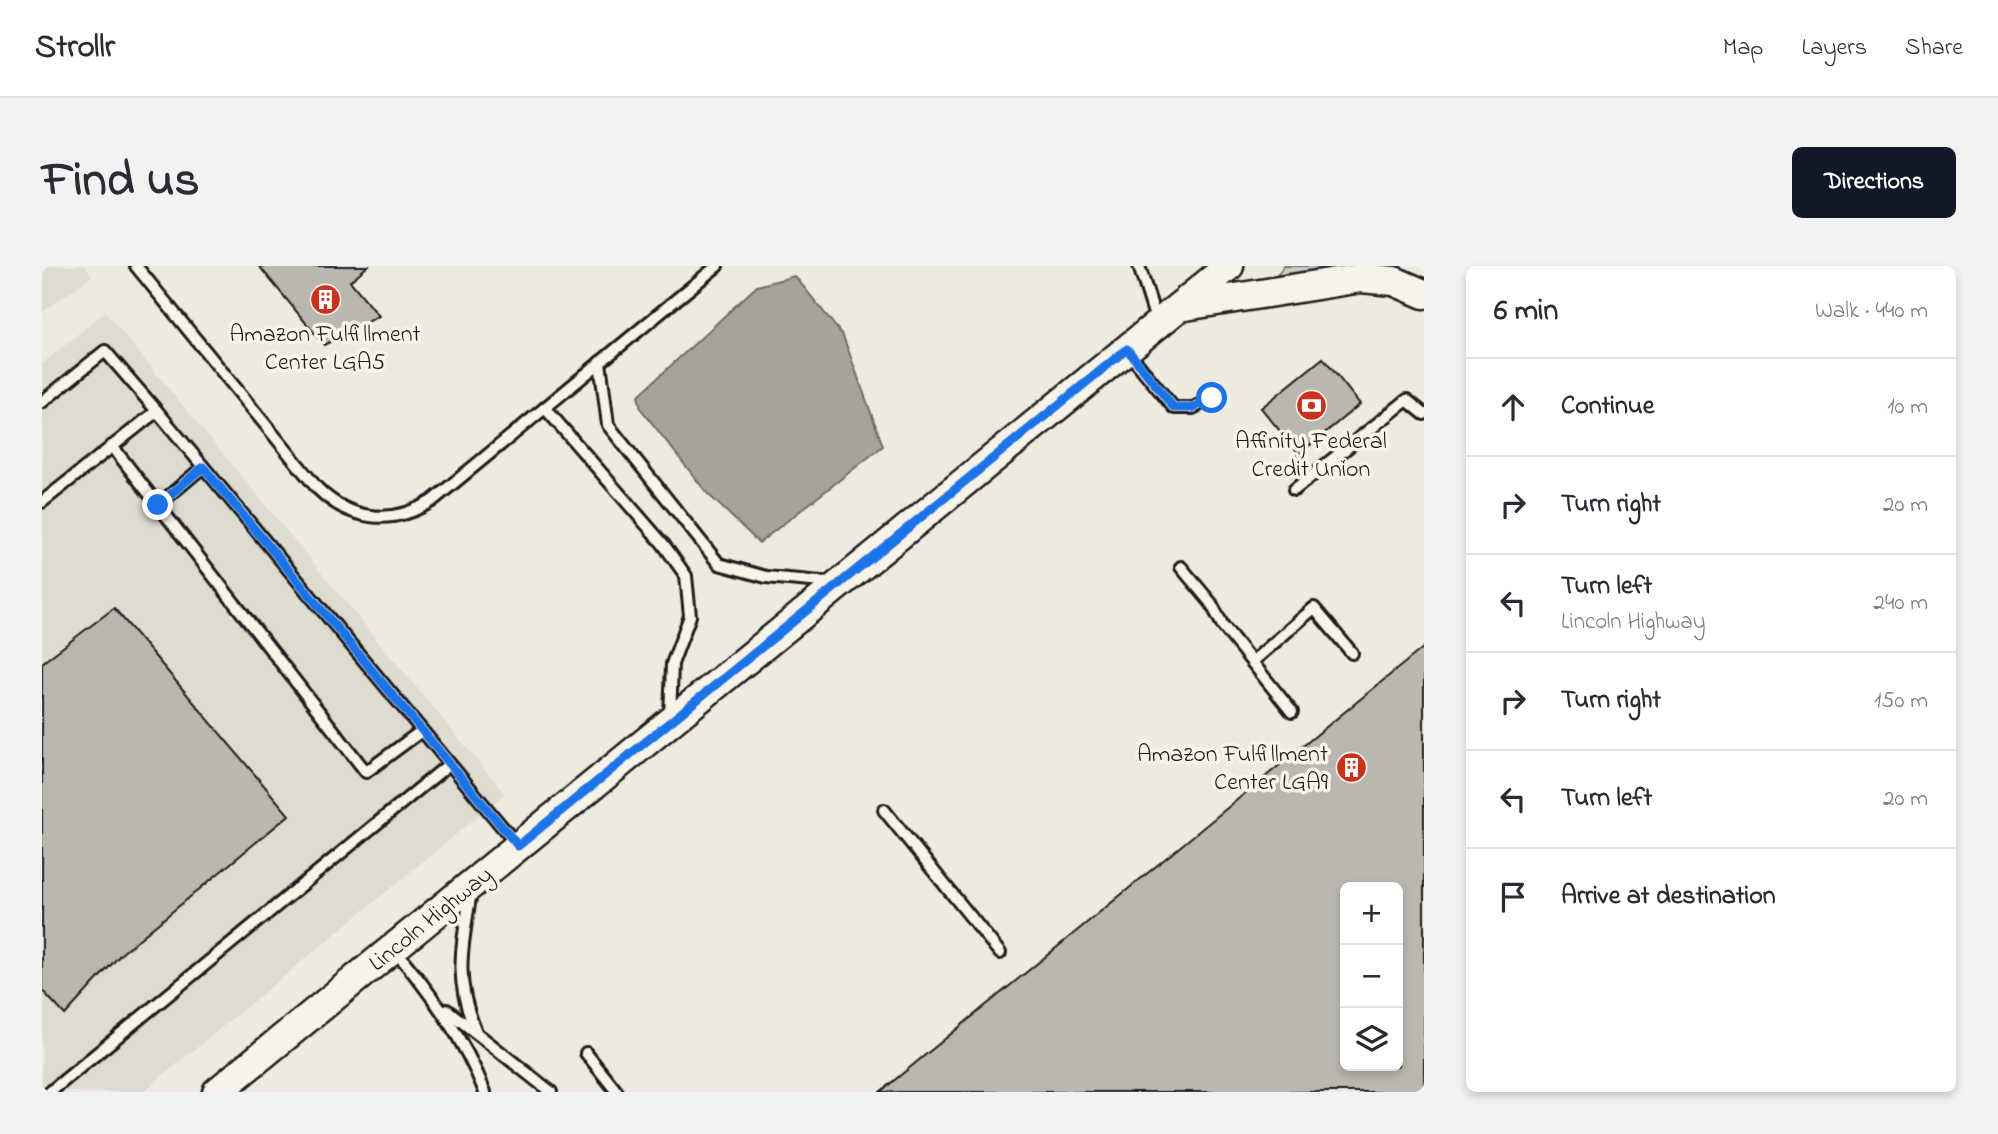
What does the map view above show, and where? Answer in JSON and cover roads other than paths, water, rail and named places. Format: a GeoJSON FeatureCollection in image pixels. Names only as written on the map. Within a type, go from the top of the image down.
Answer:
{"type":"FeatureCollection","features":[{"type":"Feature","properties":{"kind":"main road","name":"Lincoln Highway"},"geometry":{"type":"LineString","coordinates":[[217,1092],[1230,266]]}},
{"type":"Feature","properties":{"kind":"main road"},"geometry":{"type":"LineString","coordinates":[[1413,266],[1424,280]]}},
{"type":"Feature","properties":{"kind":"main road"},"geometry":{"type":"LineString","coordinates":[[1167,316],[1361,278],[1394,281],[1424,295]]}},
{"type":"Feature","properties":{"kind":"lane"},"geometry":{"type":"LineString","coordinates":[[136,266],[317,488],[337,506],[362,516],[391,517],[421,508],[717,266]]}},
{"type":"Feature","properties":{"kind":"lane"},"geometry":{"type":"LineString","coordinates":[[1139,266],[1167,316]]}},
{"type":"Feature","properties":{"kind":"lane"},"geometry":{"type":"LineString","coordinates":[[1127,349],[1174,408],[1193,408],[1212,398]]}},
{"type":"Feature","properties":{"kind":"lane"},"geometry":{"type":"LineString","coordinates":[[42,402],[105,351],[420,732],[518,846]]}},
{"type":"Feature","properties":{"kind":"lane"},"geometry":{"type":"LineString","coordinates":[[600,362],[608,425],[719,564],[766,577],[840,583]]}},
{"type":"Feature","properties":{"kind":"lane"},"geometry":{"type":"LineString","coordinates":[[1294,490],[1407,400],[1424,414]]}},
{"type":"Feature","properties":{"kind":"lane"},"geometry":{"type":"LineString","coordinates":[[545,408],[664,545],[686,576],[690,616],[672,664],[670,722]]}},
{"type":"Feature","properties":{"kind":"lane"},"geometry":{"type":"LineString","coordinates":[[42,502],[157,411]]}},
{"type":"Feature","properties":{"kind":"lane"},"geometry":{"type":"LineString","coordinates":[[112,446],[366,772],[420,732]]}},
{"type":"Feature","properties":{"kind":"lane"},"geometry":{"type":"LineString","coordinates":[[158,505],[203,467]]}},
{"type":"Feature","properties":{"kind":"lane"},"geometry":{"type":"LineString","coordinates":[[1181,567],[1292,712]]}},
{"type":"Feature","properties":{"kind":"lane"},"geometry":{"type":"LineString","coordinates":[[1252,662],[1314,608],[1352,653]]}},
{"type":"Feature","properties":{"kind":"lane"},"geometry":{"type":"LineString","coordinates":[[50,1092],[448,765]]}},
{"type":"Feature","properties":{"kind":"lane"},"geometry":{"type":"LineString","coordinates":[[884,810],[1000,953]]}},
{"type":"Feature","properties":{"kind":"lane"},"geometry":{"type":"LineString","coordinates":[[473,883],[463,944],[461,984],[476,1032]]}},
{"type":"Feature","properties":{"kind":"lane"},"geometry":{"type":"LineString","coordinates":[[393,947],[439,1004],[466,1046],[485,1092]]}},
{"type":"Feature","properties":{"kind":"lane"},"geometry":{"type":"LineString","coordinates":[[439,1004],[551,1092]]}},
{"type":"Feature","properties":{"kind":"lane"},"geometry":{"type":"LineString","coordinates":[[586,1053],[617,1092]]}},
{"type":"Feature","properties":{"kind":"place","name":"Amazon Fulfillment Center LGA5"},"geometry":{"type":"Point","coordinates":[325,299]}},
{"type":"Feature","properties":{"kind":"place","name":"Affinity Federal Credit Union"},"geometry":{"type":"Point","coordinates":[1311,406]}},
{"type":"Feature","properties":{"kind":"place","name":"Amazon Fulfillment Center LGA9"},"geometry":{"type":"Point","coordinates":[1351,767]}}]}
